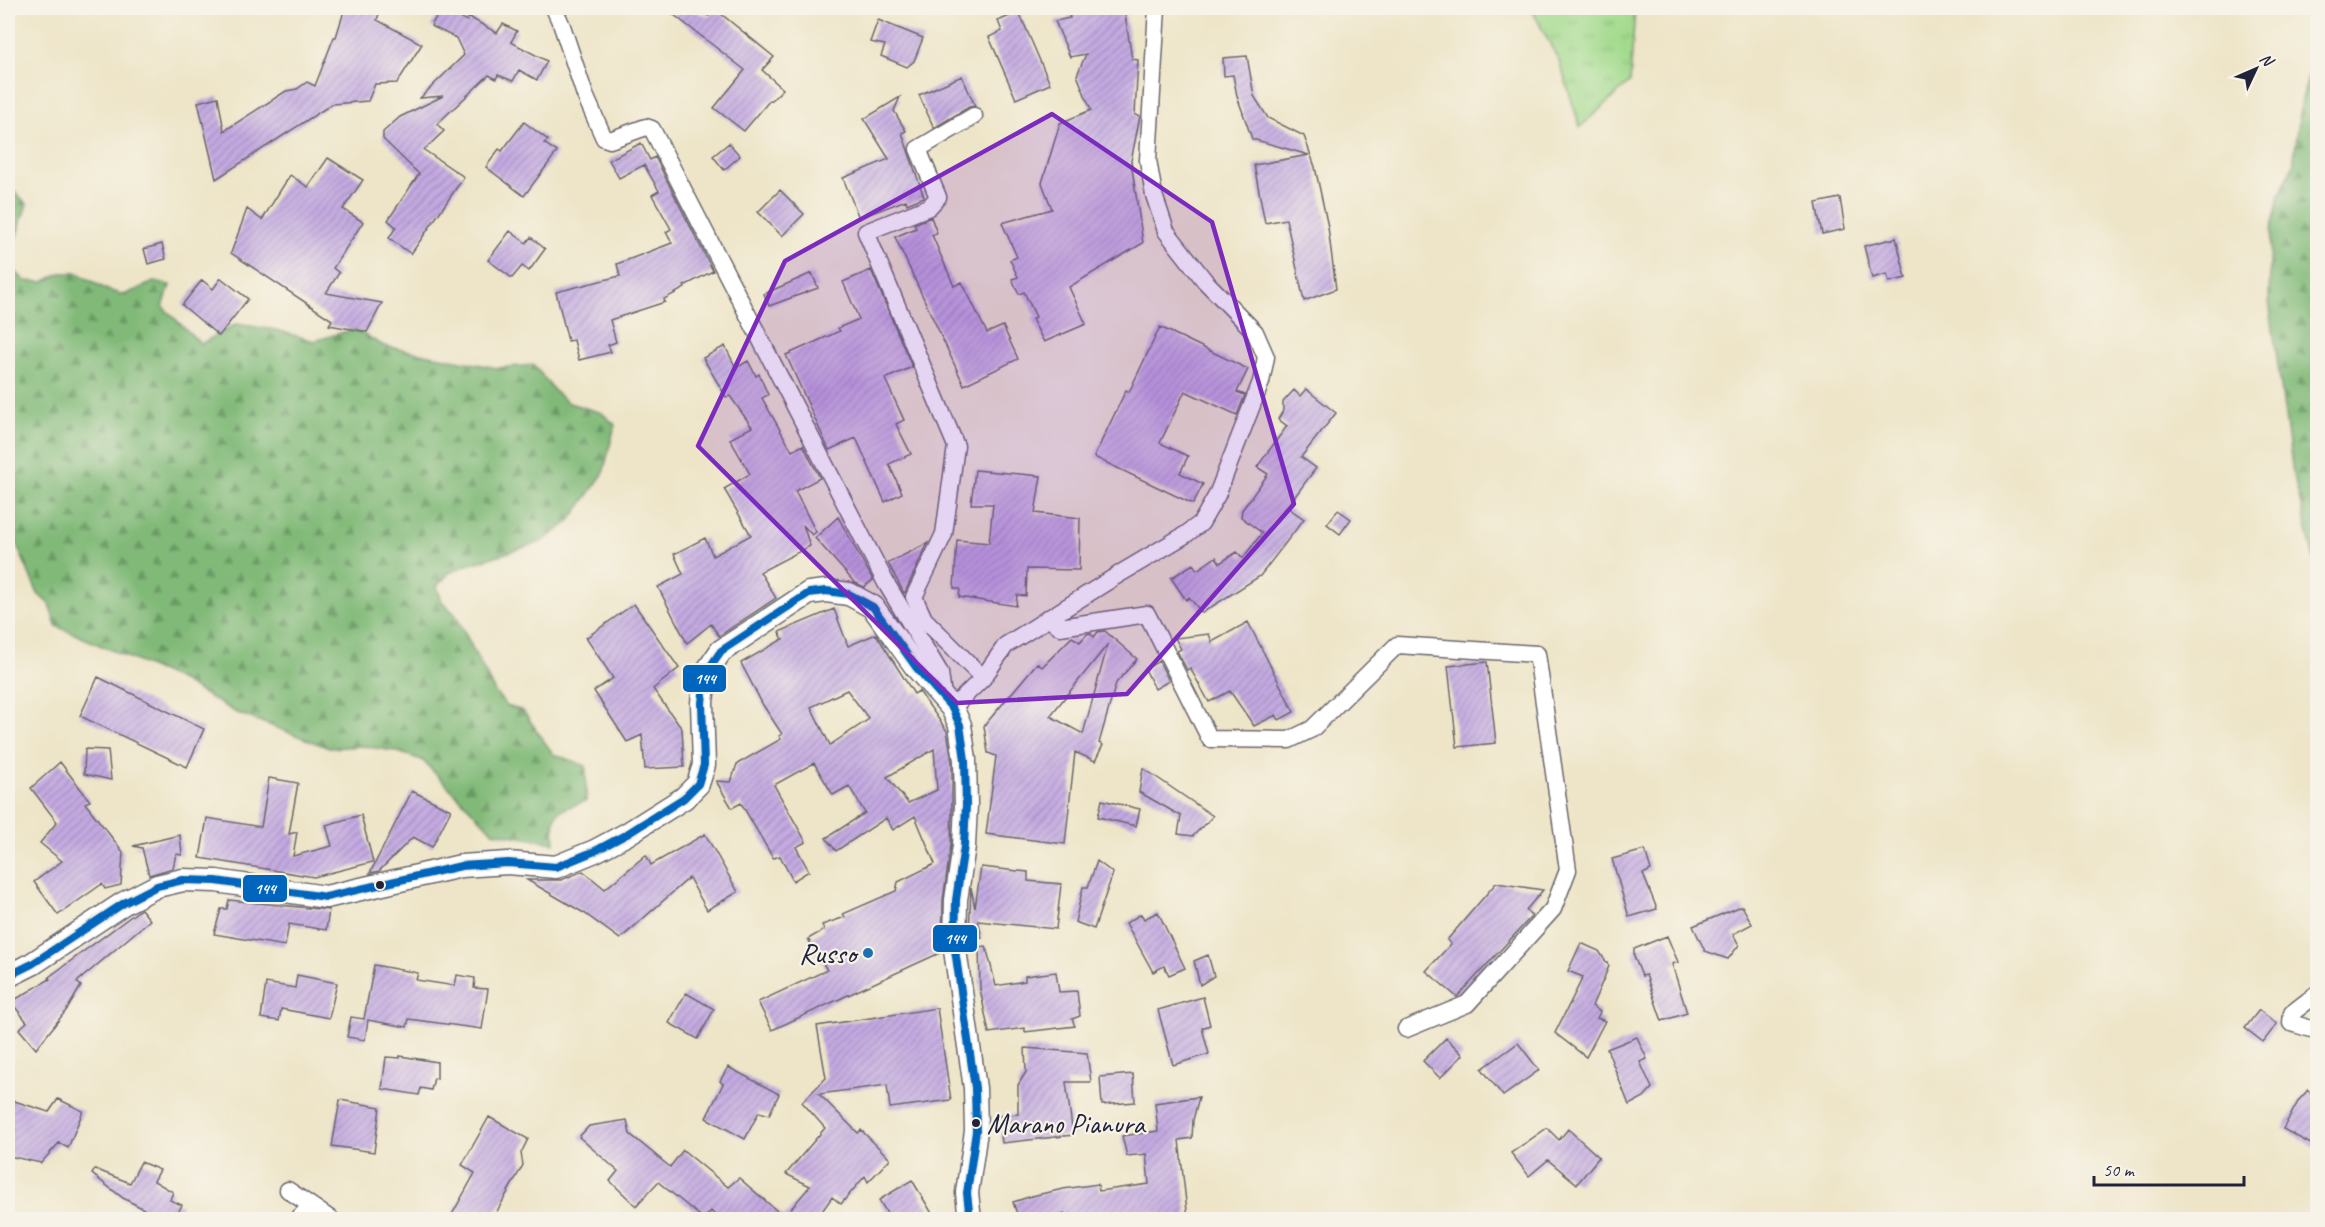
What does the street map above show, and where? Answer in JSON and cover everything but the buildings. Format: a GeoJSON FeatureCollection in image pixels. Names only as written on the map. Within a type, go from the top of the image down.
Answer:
{"type":"FeatureCollection","features":[{"type":"Feature","properties":{"kind":"street"},"geometry":{"type":"LineString","coordinates":[[554,8],[585,95],[604,138],[610,140],[646,127],[652,129],[886,583],[940,673],[947,702]]}},
{"type":"Feature","properties":{"kind":"street"},"geometry":{"type":"LineString","coordinates":[[947,702],[983,678],[1006,645],[1201,523],[1217,495],[1261,382],[1266,357],[1255,332],[1205,281],[1166,231],[1154,195],[1148,160],[1157,8]]}},
{"type":"Feature","properties":{"kind":"street"},"geometry":{"type":"LineString","coordinates":[[974,116],[918,149],[938,197],[929,207],[867,232],[956,446],[944,534],[914,597],[924,619],[983,678]]}},
{"type":"Feature","properties":{"kind":"street"},"geometry":{"type":"LineString","coordinates":[[8,976],[32,964],[124,903],[157,886],[183,880],[216,881],[326,897],[461,866],[508,863],[556,867],[595,851],[684,798],[698,784],[704,765],[702,703],[705,674],[721,651],[809,593],[826,591],[849,594],[873,606],[916,667],[947,702],[960,725],[965,771],[964,846],[956,900],[955,950],[975,1088],[976,1131],[967,1194],[970,1220]]}},
{"type":"Feature","properties":{"kind":"street"},"geometry":{"type":"LineString","coordinates":[[1047,618],[1059,627],[1147,614],[1210,740],[1288,740],[1312,729],[1397,645],[1537,654],[1568,870],[1553,909],[1467,1004],[1406,1029]]}},
{"type":"Feature","properties":{"kind":"street"},"geometry":{"type":"LineString","coordinates":[[2318,993],[2292,1013],[2291,1023],[2318,1031]]}},
{"type":"Feature","properties":{"kind":"street"},"geometry":{"type":"LineString","coordinates":[[288,1190],[332,1220]]}},
{"type":"Feature","properties":{"kind":"street"},"geometry":{"type":"LineString","coordinates":[[297,1220],[311,1206]]}},
{"type":"Feature","properties":{"kind":"highlighted area"},"geometry":{"type":"Polygon","coordinates":[[[1052,114],[1212,222],[1294,504],[1127,694],[957,703],[698,446],[785,261],[1052,114]]]}},
{"type":"Feature","properties":{"kind":"green space"},"geometry":{"type":"Polygon","coordinates":[[[1531,8],[1635,8],[1630,82],[1580,127],[1560,63],[1531,8]]]}},
{"type":"Feature","properties":{"kind":"green space"},"geometry":{"type":"Polygon","coordinates":[[[2305,8],[2318,8],[2317,590],[2315,563],[2293,473],[2269,301],[2271,231],[2279,197],[2293,165],[2302,99],[2311,66],[2311,34],[2305,8]]]}},
{"type":"Feature","properties":{"kind":"green space"},"geometry":{"type":"Polygon","coordinates":[[[8,191],[14,191],[27,204],[11,252],[13,269],[25,281],[43,282],[61,273],[78,273],[107,290],[124,295],[154,282],[170,285],[163,307],[201,344],[236,324],[276,330],[314,341],[354,329],[384,346],[497,368],[534,365],[556,393],[569,403],[602,413],[615,425],[603,474],[569,522],[541,542],[464,566],[449,573],[437,586],[442,602],[455,614],[495,692],[507,706],[523,711],[553,754],[586,766],[586,801],[562,810],[555,817],[555,843],[493,832],[422,760],[395,751],[363,746],[329,748],[235,712],[182,681],[56,626],[49,604],[38,594],[8,524],[8,191]]]}},
{"type":"Feature","properties":{"kind":"transit line","name":"144"},"geometry":{"type":"LineString","coordinates":[[8,976],[32,964],[124,903],[157,886],[183,880],[216,881],[326,897],[461,866],[508,863],[556,867],[595,851],[684,798],[698,784],[704,765],[702,703],[705,674],[721,651],[809,593],[826,591],[849,594],[873,607],[916,667],[952,708],[960,725],[965,760],[966,805],[964,846],[956,900],[955,950],[975,1088],[976,1131],[967,1193],[970,1220]]}},
{"type":"Feature","properties":{"kind":"place","name":"Russo"},"geometry":{"type":"Point","coordinates":[868,953]}},
{"type":"Feature","properties":{"kind":"place","name":"Marano Pianura"},"geometry":{"type":"Point","coordinates":[976,1123]}}]}
